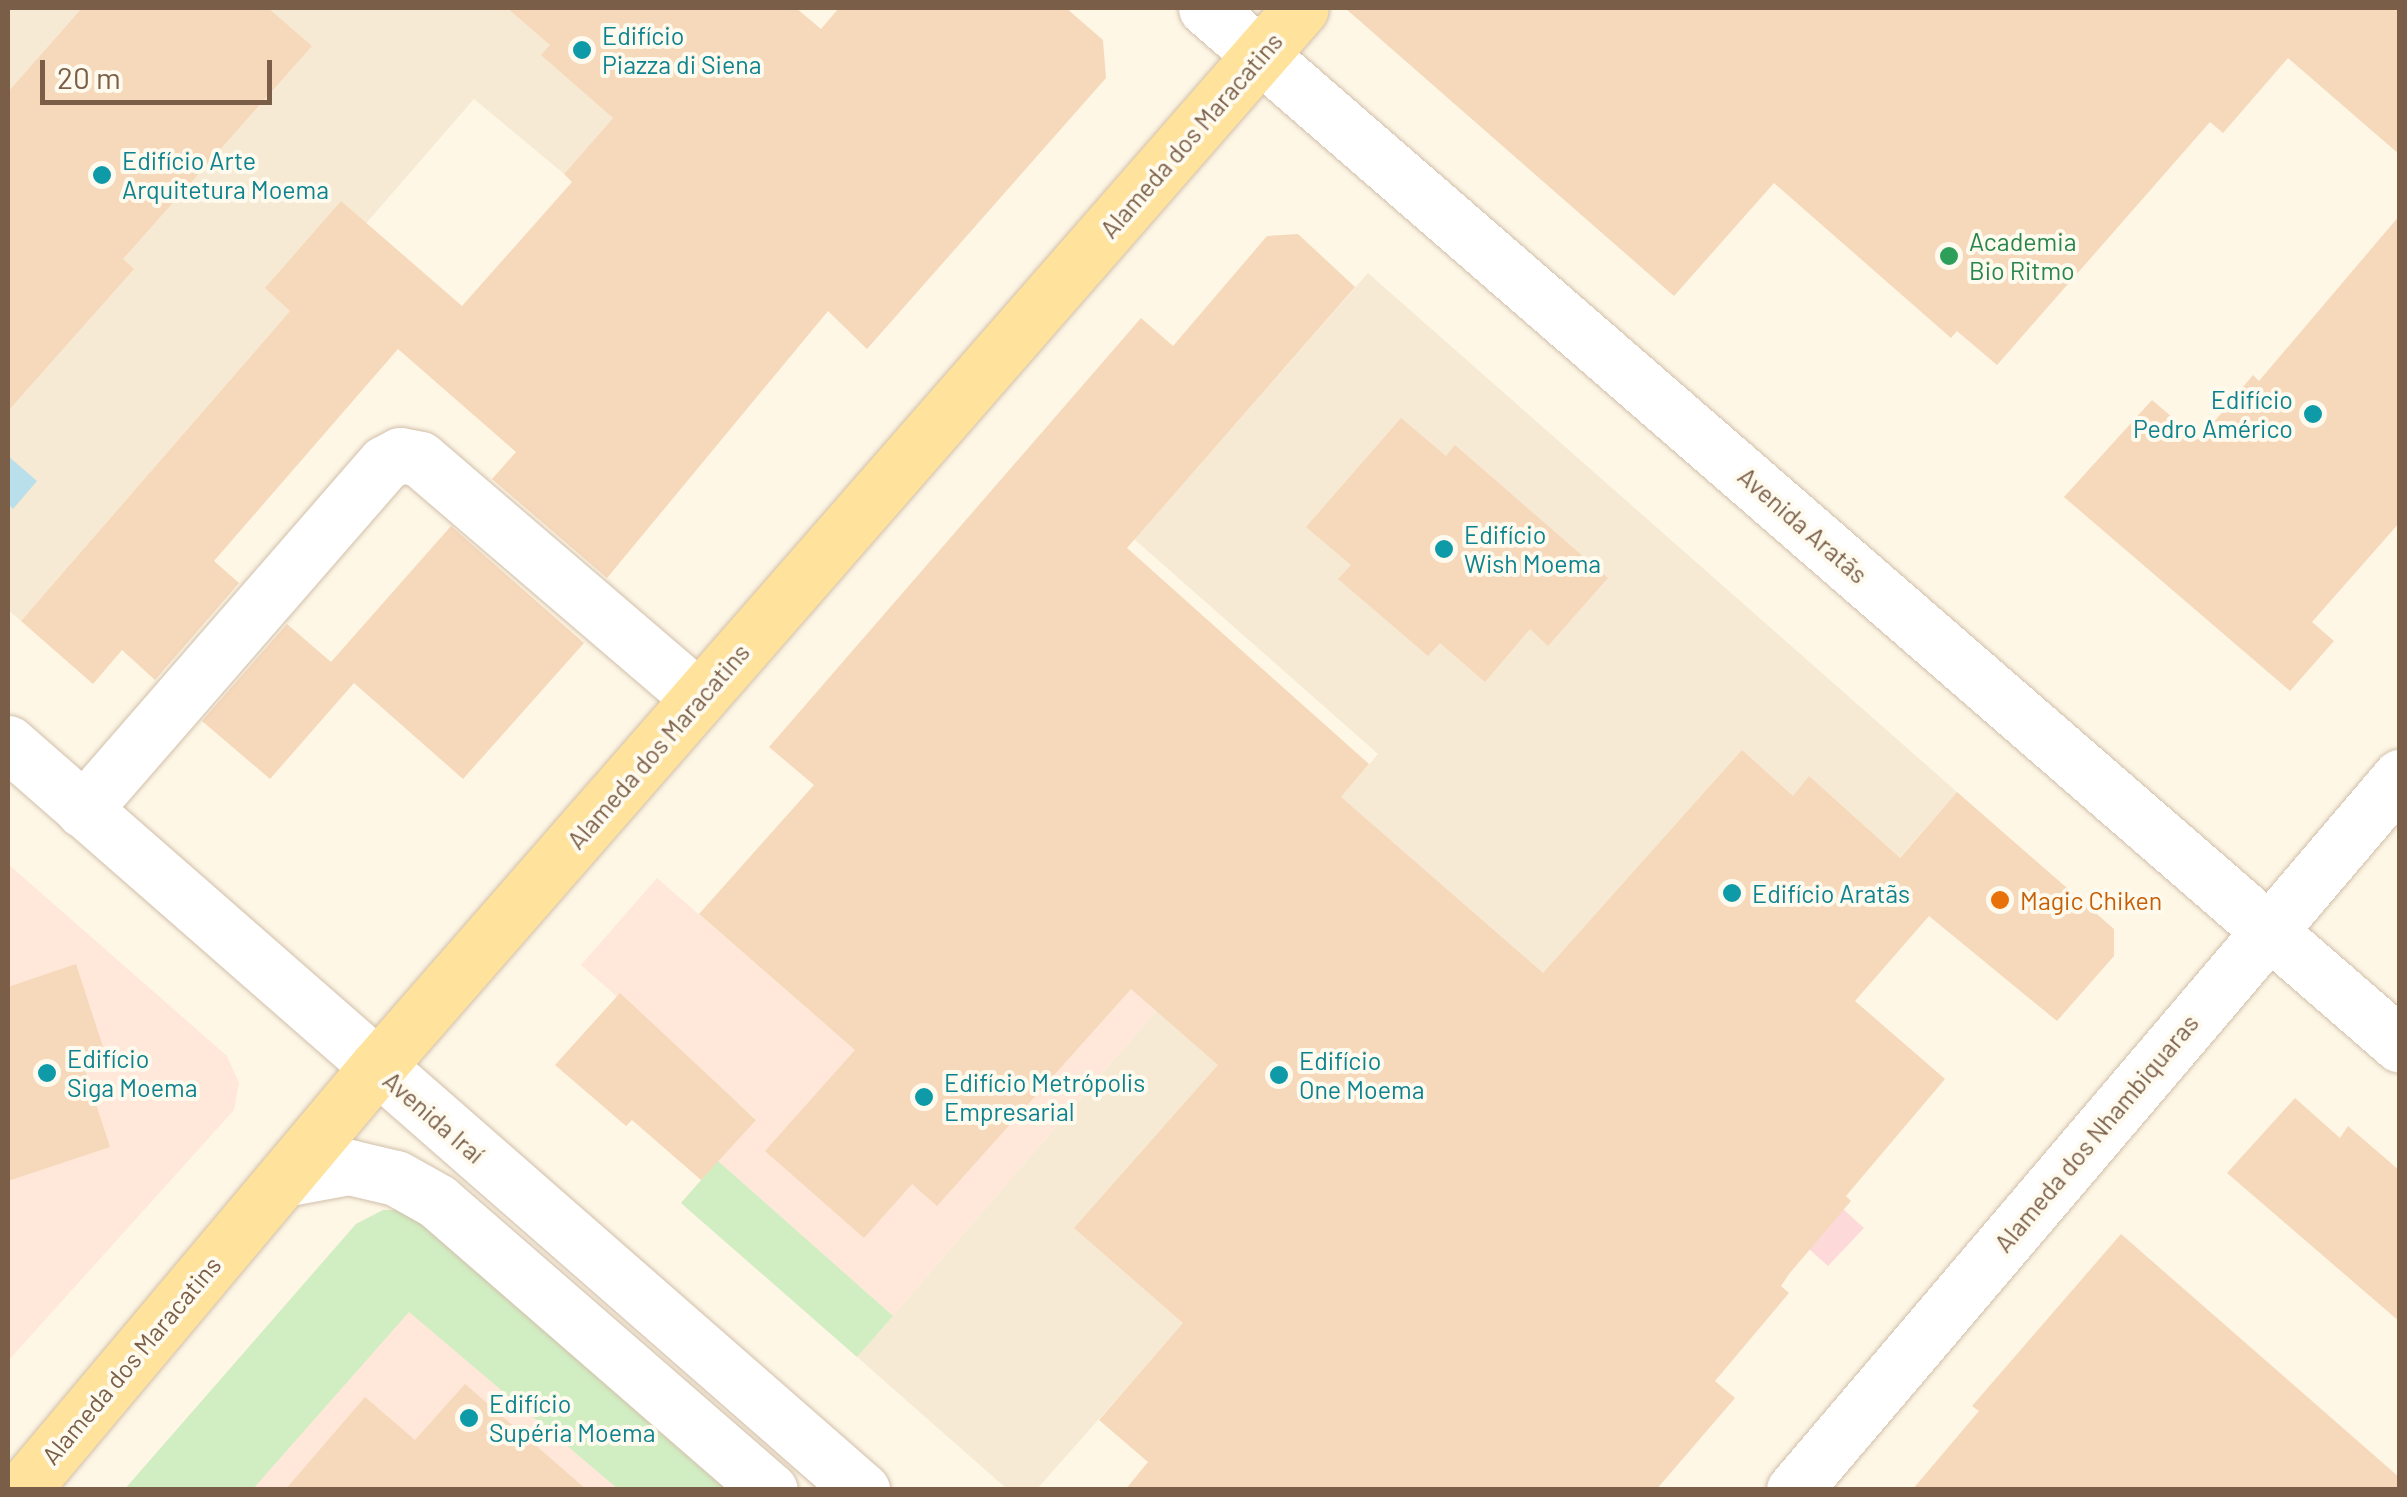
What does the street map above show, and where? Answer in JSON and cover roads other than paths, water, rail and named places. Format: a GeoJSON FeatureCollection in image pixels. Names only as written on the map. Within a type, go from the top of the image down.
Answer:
{"type":"FeatureCollection","features":[{"type":"Feature","properties":{"kind":"main road","name":"Alameda dos Maracatins"},"geometry":{"type":"LineString","coordinates":[[22,1490],[377,1067],[1301,8]]}},
{"type":"Feature","properties":{"kind":"street","name":"Avenida Aratãs"},"geometry":{"type":"LineString","coordinates":[[1206,8],[2400,1045]]}},
{"type":"Feature","properties":{"kind":"street"},"geometry":{"type":"LineString","coordinates":[[83,810],[386,462],[400,455],[420,459],[700,698]]}},
{"type":"Feature","properties":{"kind":"street","name":"Avenida Iraí"},"geometry":{"type":"LineString","coordinates":[[8,744],[862,1490]]}},
{"type":"Feature","properties":{"kind":"street","name":"Alameda dos Nhambiquaras"},"geometry":{"type":"LineString","coordinates":[[1794,1490],[2400,778]]}},
{"type":"Feature","properties":{"kind":"street"},"geometry":{"type":"LineString","coordinates":[[284,1179],[349,1167],[396,1178],[437,1201],[770,1490]]}},
{"type":"Feature","properties":{"kind":"water"},"geometry":{"type":"Polygon","coordinates":[[[8,456],[37,481],[13,509],[8,504],[8,456]]]}},
{"type":"Feature","properties":{"kind":"place","name":"Edifício Piazza di Siena"},"geometry":{"type":"Point","coordinates":[582,50]}},
{"type":"Feature","properties":{"kind":"place","name":"Edifício Arte Arquitetura Moema"},"geometry":{"type":"Point","coordinates":[102,175]}},
{"type":"Feature","properties":{"kind":"place","name":"Academia Bio Ritmo"},"geometry":{"type":"Point","coordinates":[1949,256]}},
{"type":"Feature","properties":{"kind":"place","name":"Edifício Pedro Américo"},"geometry":{"type":"Point","coordinates":[2313,414]}},
{"type":"Feature","properties":{"kind":"place","name":"Edifício Wish Moema"},"geometry":{"type":"Point","coordinates":[1444,549]}},
{"type":"Feature","properties":{"kind":"place","name":"Edifício Aratãs"},"geometry":{"type":"Point","coordinates":[1732,893]}},
{"type":"Feature","properties":{"kind":"place","name":"Magic Chiken"},"geometry":{"type":"Point","coordinates":[2000,900]}},
{"type":"Feature","properties":{"kind":"place","name":"Edifício Siga Moema"},"geometry":{"type":"Point","coordinates":[47,1073]}},
{"type":"Feature","properties":{"kind":"place","name":"Edifício One Moema"},"geometry":{"type":"Point","coordinates":[1279,1075]}},
{"type":"Feature","properties":{"kind":"place","name":"Edifício Metrópolis Empresarial"},"geometry":{"type":"Point","coordinates":[924,1097]}},
{"type":"Feature","properties":{"kind":"place","name":"Edifício Supéria Moema"},"geometry":{"type":"Point","coordinates":[469,1418]}}]}
